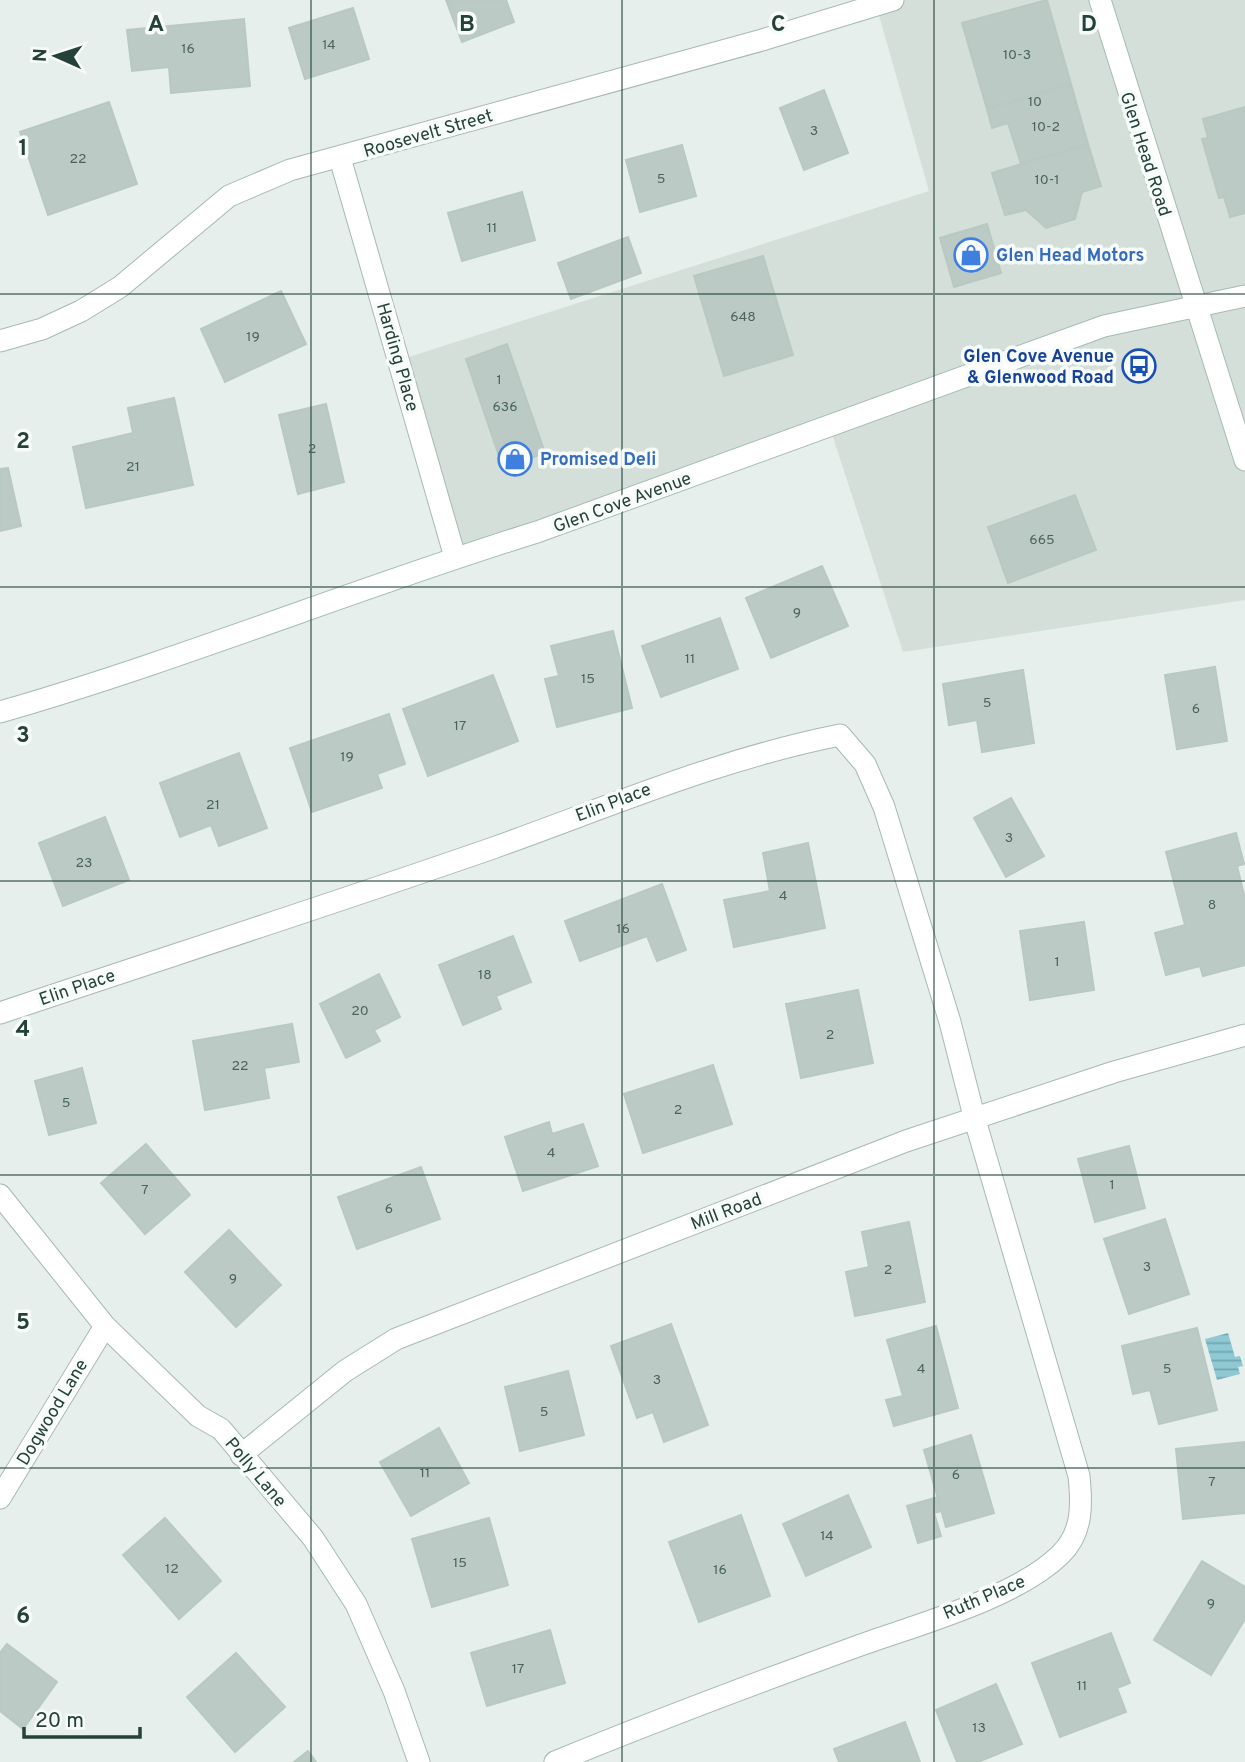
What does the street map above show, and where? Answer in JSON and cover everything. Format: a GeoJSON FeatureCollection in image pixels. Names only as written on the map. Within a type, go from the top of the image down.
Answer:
{"type":"FeatureCollection","features":[{"type":"Feature","properties":{"kind":"street","name":"Roosevelt Street"},"geometry":{"type":"LineString","coordinates":[[0,341],[42,329],[81,311],[120,287],[229,197],[290,170],[762,40],[893,0]]}},
{"type":"Feature","properties":{"kind":"street","name":"Glen Head Road"},"geometry":{"type":"LineString","coordinates":[[1100,0],[1245,460]]}},
{"type":"Feature","properties":{"kind":"street","name":"Harding Place"},"geometry":{"type":"LineString","coordinates":[[340,158],[455,557]]}},
{"type":"Feature","properties":{"kind":"street","name":"Glen Cove Avenue"},"geometry":{"type":"LineString","coordinates":[[0,712],[314,610],[455,557],[586,515],[1104,326],[1245,296]]}},
{"type":"Feature","properties":{"kind":"street","name":"Elin Place"},"geometry":{"type":"LineString","coordinates":[[0,1013],[495,847],[674,779],[778,747],[840,735],[865,764],[884,807],[950,1022],[975,1120]]}},
{"type":"Feature","properties":{"kind":"street","name":"Mill Road"},"geometry":{"type":"LineString","coordinates":[[241,1455],[345,1371],[396,1339],[906,1141],[1114,1072],[1245,1035]]}},
{"type":"Feature","properties":{"kind":"street","name":"Ruth Place"},"geometry":{"type":"LineString","coordinates":[[555,1762],[677,1712],[997,1593],[1030,1578],[1061,1554],[1074,1536],[1083,1510],[1079,1476],[975,1120]]}},
{"type":"Feature","properties":{"kind":"street","name":"Polly Lane"},"geometry":{"type":"LineString","coordinates":[[0,1195],[105,1326],[198,1416],[220,1429],[313,1538],[356,1604],[394,1691],[419,1762]]}},
{"type":"Feature","properties":{"kind":"street","name":"Dogwood Lane"},"geometry":{"type":"LineString","coordinates":[[0,1498],[105,1326]]}},
{"type":"Feature","properties":{"kind":"shaded area"},"geometry":{"type":"Polygon","coordinates":[[[864,0],[1245,0],[1245,600],[903,652],[829,425],[454,561],[393,362],[929,191],[876,5],[864,0]]]}},
{"type":"Feature","properties":{"kind":"water"},"geometry":{"type":"Polygon","coordinates":[[[1228,1333],[1235,1357],[1240,1356],[1243,1366],[1238,1367],[1240,1374],[1217,1380],[1205,1339],[1228,1333]]]}},
{"type":"Feature","properties":{"kind":"building"},"geometry":{"type":"Polygon","coordinates":[[[446,0],[506,0],[514,22],[462,42],[446,0]]]}},
{"type":"Feature","properties":{"kind":"building"},"geometry":{"type":"Polygon","coordinates":[[[1047,0],[1071,84],[987,109],[962,23],[1047,0]]]}},
{"type":"Feature","properties":{"kind":"building"},"geometry":{"type":"Polygon","coordinates":[[[353,8],[369,59],[305,79],[289,28],[353,8]]]}},
{"type":"Feature","properties":{"kind":"building"},"geometry":{"type":"Polygon","coordinates":[[[244,19],[250,86],[171,93],[169,67],[132,71],[127,30],[244,19]]]}},
{"type":"Feature","properties":{"kind":"building"},"geometry":{"type":"Polygon","coordinates":[[[1071,84],[1088,144],[1021,164],[1008,123],[992,128],[987,109],[1071,84]]]}},
{"type":"Feature","properties":{"kind":"building"},"geometry":{"type":"Polygon","coordinates":[[[824,90],[848,153],[804,170],[780,108],[824,90]]]}},
{"type":"Feature","properties":{"kind":"building"},"geometry":{"type":"Polygon","coordinates":[[[109,102],[137,184],[48,215],[20,132],[109,102]]]}},
{"type":"Feature","properties":{"kind":"building"},"geometry":{"type":"Polygon","coordinates":[[[1245,107],[1245,213],[1230,217],[1224,197],[1219,198],[1202,139],[1208,138],[1203,119],[1245,107]]]}},
{"type":"Feature","properties":{"kind":"building"},"geometry":{"type":"Polygon","coordinates":[[[1088,144],[1101,186],[1082,192],[1075,219],[1046,228],[1026,210],[1005,215],[992,173],[1088,144]]]}},
{"type":"Feature","properties":{"kind":"building"},"geometry":{"type":"Polygon","coordinates":[[[682,145],[696,196],[640,212],[626,160],[682,145]]]}},
{"type":"Feature","properties":{"kind":"building"},"geometry":{"type":"Polygon","coordinates":[[[522,192],[535,240],[462,261],[448,213],[522,192]]]}},
{"type":"Feature","properties":{"kind":"building"},"geometry":{"type":"Polygon","coordinates":[[[987,224],[1001,273],[954,287],[940,238],[987,224]]]}},
{"type":"Feature","properties":{"kind":"building"},"geometry":{"type":"Polygon","coordinates":[[[628,237],[641,273],[571,299],[558,263],[628,237]]]}},
{"type":"Feature","properties":{"kind":"building"},"geometry":{"type":"Polygon","coordinates":[[[763,256],[793,355],[724,376],[694,276],[763,256]]]}},
{"type":"Feature","properties":{"kind":"building"},"geometry":{"type":"Polygon","coordinates":[[[281,291],[306,344],[225,382],[201,329],[281,291]]]}},
{"type":"Feature","properties":{"kind":"building"},"geometry":{"type":"Polygon","coordinates":[[[507,344],[545,453],[503,468],[466,359],[507,344]]]}},
{"type":"Feature","properties":{"kind":"building"},"geometry":{"type":"Polygon","coordinates":[[[174,398],[193,485],[86,508],[73,447],[133,433],[128,408],[174,398]]]}},
{"type":"Feature","properties":{"kind":"building"},"geometry":{"type":"Polygon","coordinates":[[[326,404],[344,482],[298,494],[279,415],[326,404]]]}},
{"type":"Feature","properties":{"kind":"building"},"geometry":{"type":"Polygon","coordinates":[[[8,468],[21,526],[0,531],[0,469],[8,468]]]}},
{"type":"Feature","properties":{"kind":"building"},"geometry":{"type":"Polygon","coordinates":[[[1075,495],[1096,550],[1008,583],[988,527],[1075,495]]]}},
{"type":"Feature","properties":{"kind":"building"},"geometry":{"type":"Polygon","coordinates":[[[822,566],[848,626],[771,658],[746,598],[822,566]]]}},
{"type":"Feature","properties":{"kind":"building"},"geometry":{"type":"Polygon","coordinates":[[[720,618],[738,669],[661,697],[642,646],[720,618]]]}},
{"type":"Feature","properties":{"kind":"building"},"geometry":{"type":"Polygon","coordinates":[[[613,631],[632,708],[557,727],[545,679],[559,676],[551,646],[613,631]]]}},
{"type":"Feature","properties":{"kind":"building"},"geometry":{"type":"Polygon","coordinates":[[[1215,667],[1227,741],[1177,749],[1165,675],[1215,667]]]}},
{"type":"Feature","properties":{"kind":"building"},"geometry":{"type":"Polygon","coordinates":[[[1023,670],[1034,743],[982,752],[977,720],[949,725],[943,684],[1023,670]]]}},
{"type":"Feature","properties":{"kind":"building"},"geometry":{"type":"Polygon","coordinates":[[[493,675],[518,741],[428,776],[403,709],[493,675]]]}},
{"type":"Feature","properties":{"kind":"building"},"geometry":{"type":"Polygon","coordinates":[[[389,714],[405,764],[377,774],[382,788],[312,812],[290,748],[389,714]]]}},
{"type":"Feature","properties":{"kind":"building"},"geometry":{"type":"Polygon","coordinates":[[[239,753],[267,828],[219,846],[211,825],[180,837],[160,783],[239,753]]]}},
{"type":"Feature","properties":{"kind":"building"},"geometry":{"type":"Polygon","coordinates":[[[1011,798],[1044,856],[1006,877],[974,818],[1011,798]]]}},
{"type":"Feature","properties":{"kind":"building"},"geometry":{"type":"Polygon","coordinates":[[[105,817],[129,880],[63,906],[39,843],[105,817]]]}},
{"type":"Feature","properties":{"kind":"building"},"geometry":{"type":"Polygon","coordinates":[[[1236,833],[1244,864],[1237,866],[1245,899],[1245,965],[1203,976],[1200,966],[1166,975],[1155,933],[1185,925],[1166,852],[1236,833]]]}},
{"type":"Feature","properties":{"kind":"building"},"geometry":{"type":"Polygon","coordinates":[[[808,843],[825,928],[734,947],[724,900],[770,891],[763,853],[808,843]]]}},
{"type":"Feature","properties":{"kind":"building"},"geometry":{"type":"Polygon","coordinates":[[[662,884],[686,950],[657,961],[647,936],[580,961],[565,921],[662,884]]]}},
{"type":"Feature","properties":{"kind":"building"},"geometry":{"type":"Polygon","coordinates":[[[1084,922],[1094,990],[1030,1000],[1020,931],[1084,922]]]}},
{"type":"Feature","properties":{"kind":"building"},"geometry":{"type":"Polygon","coordinates":[[[513,936],[531,982],[496,996],[501,1009],[463,1025],[439,965],[513,936]]]}},
{"type":"Feature","properties":{"kind":"building"},"geometry":{"type":"Polygon","coordinates":[[[379,974],[400,1017],[374,1030],[380,1041],[346,1058],[320,1004],[379,974]]]}},
{"type":"Feature","properties":{"kind":"building"},"geometry":{"type":"Polygon","coordinates":[[[858,990],[873,1063],[801,1078],[786,1004],[858,990]]]}},
{"type":"Feature","properties":{"kind":"building"},"geometry":{"type":"Polygon","coordinates":[[[292,1024],[299,1062],[264,1068],[269,1098],[205,1110],[193,1041],[292,1024]]]}},
{"type":"Feature","properties":{"kind":"building"},"geometry":{"type":"Polygon","coordinates":[[[713,1065],[732,1124],[643,1153],[624,1094],[713,1065]]]}},
{"type":"Feature","properties":{"kind":"building"},"geometry":{"type":"Polygon","coordinates":[[[82,1068],[96,1123],[49,1135],[35,1081],[82,1068]]]}},
{"type":"Feature","properties":{"kind":"building"},"geometry":{"type":"Polygon","coordinates":[[[549,1122],[552,1134],[583,1124],[598,1166],[523,1191],[505,1137],[549,1122]]]}},
{"type":"Feature","properties":{"kind":"building"},"geometry":{"type":"Polygon","coordinates":[[[146,1144],[190,1195],[145,1234],[101,1183],[146,1144]]]}},
{"type":"Feature","properties":{"kind":"building"},"geometry":{"type":"Polygon","coordinates":[[[1129,1146],[1145,1208],[1095,1222],[1078,1159],[1129,1146]]]}},
{"type":"Feature","properties":{"kind":"building"},"geometry":{"type":"Polygon","coordinates":[[[421,1167],[440,1219],[357,1249],[338,1197],[421,1167]]]}},
{"type":"Feature","properties":{"kind":"building"},"geometry":{"type":"Polygon","coordinates":[[[1165,1219],[1189,1294],[1129,1314],[1104,1239],[1165,1219]]]}},
{"type":"Feature","properties":{"kind":"building"},"geometry":{"type":"Polygon","coordinates":[[[909,1222],[925,1302],[855,1316],[846,1272],[869,1267],[862,1232],[909,1222]]]}},
{"type":"Feature","properties":{"kind":"building"},"geometry":{"type":"Polygon","coordinates":[[[229,1230],[281,1285],[236,1327],[185,1272],[229,1230]]]}},
{"type":"Feature","properties":{"kind":"building"},"geometry":{"type":"Polygon","coordinates":[[[671,1324],[708,1425],[664,1442],[653,1412],[637,1418],[611,1346],[671,1324]]]}},
{"type":"Feature","properties":{"kind":"building"},"geometry":{"type":"Polygon","coordinates":[[[936,1326],[958,1408],[894,1426],[886,1400],[903,1396],[887,1340],[936,1326]]]}},
{"type":"Feature","properties":{"kind":"building"},"geometry":{"type":"Polygon","coordinates":[[[1197,1328],[1217,1410],[1159,1424],[1150,1390],[1133,1394],[1122,1346],[1197,1328]]]}},
{"type":"Feature","properties":{"kind":"building"},"geometry":{"type":"Polygon","coordinates":[[[568,1371],[584,1435],[520,1451],[505,1387],[568,1371]]]}},
{"type":"Feature","properties":{"kind":"building"},"geometry":{"type":"Polygon","coordinates":[[[439,1428],[469,1483],[411,1516],[380,1462],[439,1428]]]}},
{"type":"Feature","properties":{"kind":"building"},"geometry":{"type":"Polygon","coordinates":[[[971,1435],[994,1513],[946,1527],[924,1450],[971,1435]]]}},
{"type":"Feature","properties":{"kind":"building"},"geometry":{"type":"Polygon","coordinates":[[[1245,1442],[1245,1513],[1183,1519],[1176,1449],[1245,1442]]]}},
{"type":"Feature","properties":{"kind":"building"},"geometry":{"type":"Polygon","coordinates":[[[848,1495],[871,1547],[806,1576],[783,1524],[848,1495]]]}},
{"type":"Feature","properties":{"kind":"building"},"geometry":{"type":"Polygon","coordinates":[[[938,1497],[941,1511],[934,1513],[941,1536],[918,1543],[907,1506],[938,1497]]]}},
{"type":"Feature","properties":{"kind":"building"},"geometry":{"type":"Polygon","coordinates":[[[741,1515],[770,1596],[699,1622],[669,1542],[741,1515]]]}},
{"type":"Feature","properties":{"kind":"building"},"geometry":{"type":"Polygon","coordinates":[[[165,1518],[221,1581],[179,1619],[123,1555],[165,1518]]]}},
{"type":"Feature","properties":{"kind":"building"},"geometry":{"type":"Polygon","coordinates":[[[489,1518],[508,1585],[432,1607],[412,1539],[489,1518]]]}},
{"type":"Feature","properties":{"kind":"building"},"geometry":{"type":"Polygon","coordinates":[[[1202,1561],[1245,1587],[1245,1619],[1211,1675],[1154,1640],[1202,1561]]]}},
{"type":"Feature","properties":{"kind":"building"},"geometry":{"type":"Polygon","coordinates":[[[550,1630],[565,1683],[487,1706],[471,1653],[550,1630]]]}},
{"type":"Feature","properties":{"kind":"building"},"geometry":{"type":"Polygon","coordinates":[[[1111,1633],[1130,1683],[1117,1688],[1126,1712],[1060,1737],[1032,1663],[1111,1633]]]}},
{"type":"Feature","properties":{"kind":"building"},"geometry":{"type":"Polygon","coordinates":[[[7,1644],[57,1682],[23,1729],[0,1711],[0,1653],[7,1644]]]}},
{"type":"Feature","properties":{"kind":"building"},"geometry":{"type":"Polygon","coordinates":[[[236,1653],[285,1707],[235,1752],[187,1697],[236,1653]]]}},
{"type":"Feature","properties":{"kind":"building"},"geometry":{"type":"Polygon","coordinates":[[[996,1684],[1022,1744],[978,1762],[957,1762],[936,1710],[996,1684]]]}},
{"type":"Feature","properties":{"kind":"building"},"geometry":{"type":"Polygon","coordinates":[[[905,1722],[920,1762],[839,1762],[834,1749],[905,1722]]]}},
{"type":"Feature","properties":{"kind":"building"},"geometry":{"type":"Polygon","coordinates":[[[308,1751],[316,1762],[294,1762],[308,1751]]]}},
{"type":"Feature","properties":{"kind":"place","name":"Glen Head Motors"},"geometry":{"type":"Point","coordinates":[971,255]}},
{"type":"Feature","properties":{"kind":"place","name":"Glen Cove Avenue & Glenwood Road"},"geometry":{"type":"Point","coordinates":[1139,366]}},
{"type":"Feature","properties":{"kind":"place","name":"Promised Deli"},"geometry":{"type":"Point","coordinates":[515,459]}}]}
